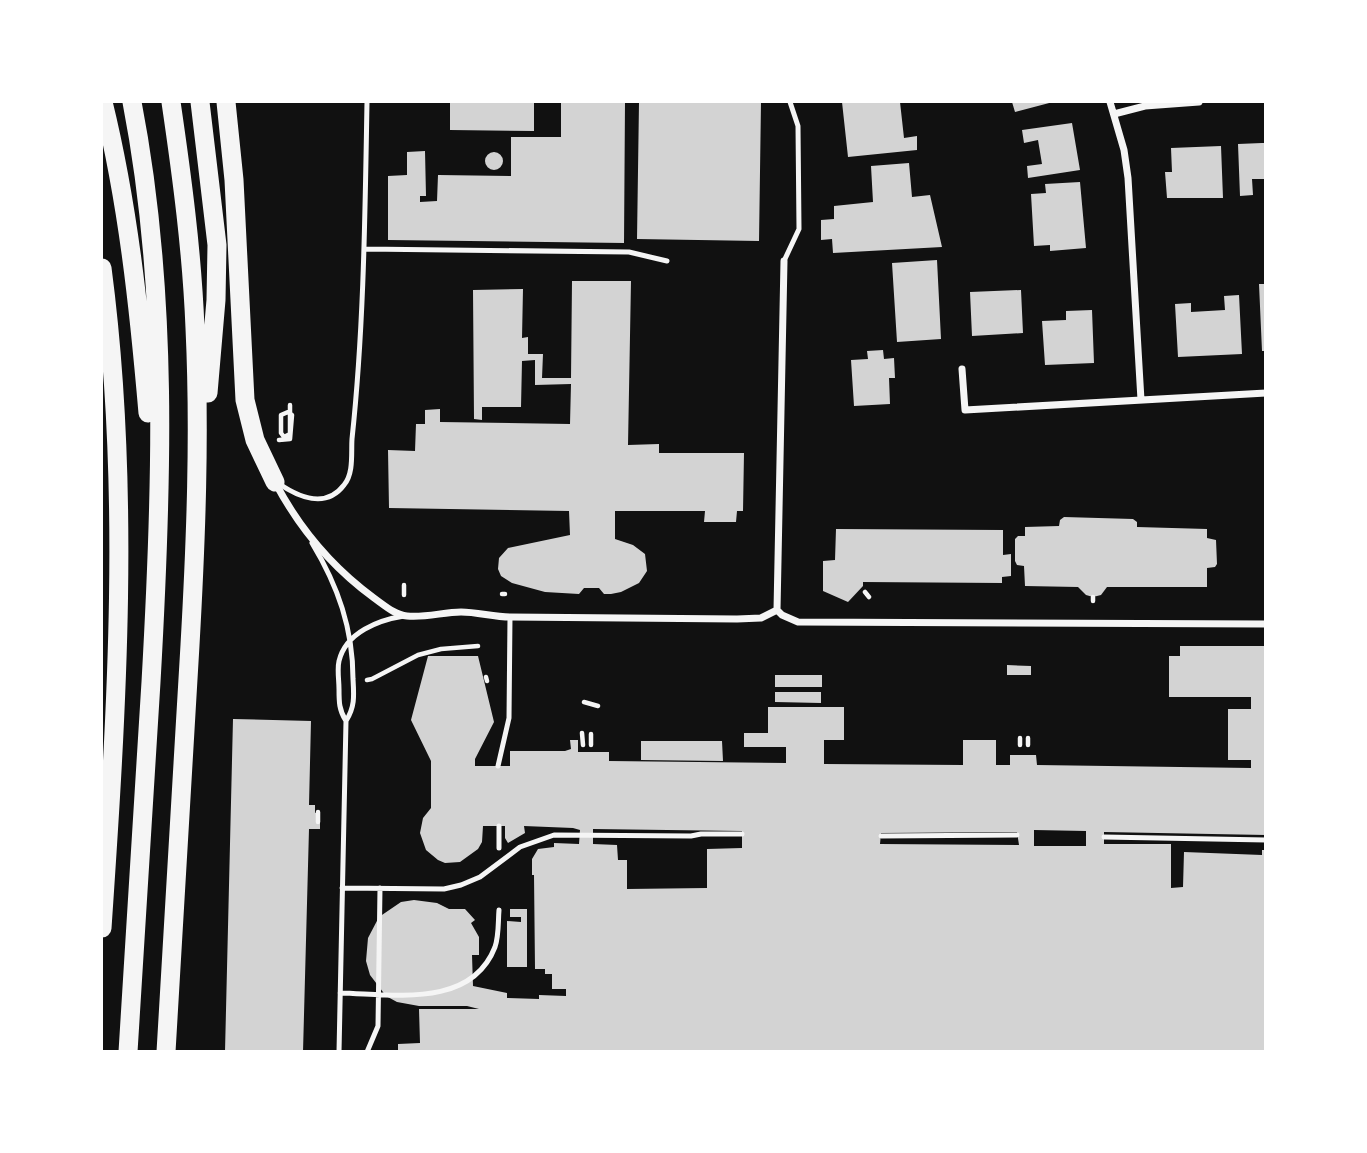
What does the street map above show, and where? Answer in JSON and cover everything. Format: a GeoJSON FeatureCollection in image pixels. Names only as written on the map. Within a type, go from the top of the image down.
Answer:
{"type":"FeatureCollection","features":[{"type":"Feature","properties":{"kind":"highway"},"geometry":{"type":"LineString","coordinates":[[103,102],[124,195],[159,532]]}},
{"type":"Feature","properties":{"kind":"highway"},"geometry":{"type":"LineString","coordinates":[[128,1052],[159,532],[160,401],[156,307],[144,172],[132,102]]}},
{"type":"Feature","properties":{"kind":"highway"},"geometry":{"type":"LineString","coordinates":[[166,1052],[196,534],[198,417],[190,247],[171,102]]}},
{"type":"Feature","properties":{"kind":"highway"},"geometry":{"type":"LineString","coordinates":[[196,534],[216,300],[217,245],[200,102]]}},
{"type":"Feature","properties":{"kind":"highway"},"geometry":{"type":"LineString","coordinates":[[226,102],[234,180],[245,400],[255,440],[275,482]]}},
{"type":"Feature","properties":{"kind":"highway"},"geometry":{"type":"LineString","coordinates":[[102,268],[117,427],[120,524],[118,649],[102,928]]}},
{"type":"Feature","properties":{"kind":"street"},"geometry":{"type":"LineString","coordinates":[[1110,102],[1124,150],[1128,178],[1142,400]]}},
{"type":"Feature","properties":{"kind":"street"},"geometry":{"type":"LineString","coordinates":[[1114,114],[1145,106],[1199,102]]}},
{"type":"Feature","properties":{"kind":"street"},"geometry":{"type":"LineString","coordinates":[[783,261],[777,610],[782,615],[798,622],[1265,624]]}},
{"type":"Feature","properties":{"kind":"street"},"geometry":{"type":"LineString","coordinates":[[962,369],[965,410],[1265,393]]}},
{"type":"Feature","properties":{"kind":"street"},"geometry":{"type":"LineString","coordinates":[[275,482],[303,528],[358,586],[386,607],[407,616],[480,612],[494,617],[751,619],[761,618],[777,610]]}},
{"type":"Feature","properties":{"kind":"lane"},"geometry":{"type":"LineString","coordinates":[[275,482],[291,492],[314,500],[332,496],[345,485],[351,468],[365,249],[367,102]]}},
{"type":"Feature","properties":{"kind":"lane"},"geometry":{"type":"LineString","coordinates":[[783,261],[799,229],[798,126],[790,102]]}},
{"type":"Feature","properties":{"kind":"lane"},"geometry":{"type":"LineString","coordinates":[[365,249],[629,252],[667,261]]}},
{"type":"Feature","properties":{"kind":"lane"},"geometry":{"type":"LineString","coordinates":[[303,528],[330,575],[351,641],[354,709],[346,721],[339,1052]]}},
{"type":"Feature","properties":{"kind":"lane"},"geometry":{"type":"LineString","coordinates":[[346,721],[340,711],[338,663],[344,650],[372,624],[384,619],[407,616]]}},
{"type":"Feature","properties":{"kind":"lane"},"geometry":{"type":"LineString","coordinates":[[499,766],[509,718],[510,617]]}},
{"type":"Feature","properties":{"kind":"lane"},"geometry":{"type":"LineString","coordinates":[[499,826],[499,848]]}},
{"type":"Feature","properties":{"kind":"lane"},"geometry":{"type":"LineString","coordinates":[[342,888],[444,889],[461,885],[480,877],[520,847],[554,835],[742,834]]}},
{"type":"Feature","properties":{"kind":"lane"},"geometry":{"type":"LineString","coordinates":[[881,836],[1017,835]]}},
{"type":"Feature","properties":{"kind":"lane"},"geometry":{"type":"LineString","coordinates":[[1104,837],[1265,840]]}},
{"type":"Feature","properties":{"kind":"lane"},"geometry":{"type":"LineString","coordinates":[[367,1052],[378,1026],[380,888]]}},
{"type":"Feature","properties":{"kind":"lane"},"geometry":{"type":"LineString","coordinates":[[340,993],[424,995],[440,993],[471,978],[484,966],[495,945],[499,909]]}},
{"type":"Feature","properties":{"kind":"path"},"geometry":{"type":"LineString","coordinates":[[290,405],[290,434],[284,437],[281,433],[281,415],[288,412],[292,415],[292,435]]}},
{"type":"Feature","properties":{"kind":"path"},"geometry":{"type":"LineString","coordinates":[[404,585],[404,595]]}},
{"type":"Feature","properties":{"kind":"path"},"geometry":{"type":"LineString","coordinates":[[864,592],[869,597]]}},
{"type":"Feature","properties":{"kind":"path"},"geometry":{"type":"LineString","coordinates":[[363,680],[372,679],[418,655],[441,649],[478,646]]}},
{"type":"Feature","properties":{"kind":"path"},"geometry":{"type":"LineString","coordinates":[[584,702],[598,706]]}},
{"type":"Feature","properties":{"kind":"path"},"geometry":{"type":"LineString","coordinates":[[582,733],[583,745]]}},
{"type":"Feature","properties":{"kind":"path"},"geometry":{"type":"LineString","coordinates":[[591,734],[591,745]]}},
{"type":"Feature","properties":{"kind":"path"},"geometry":{"type":"LineString","coordinates":[[1028,738],[1028,745]]}},
{"type":"Feature","properties":{"kind":"path"},"geometry":{"type":"LineString","coordinates":[[318,812],[318,822]]}},
{"type":"Feature","properties":{"kind":"building"},"geometry":{"type":"Polygon","coordinates":[[[450,102],[534,102],[534,131],[450,130],[450,102]]]}},
{"type":"Feature","properties":{"kind":"building"},"geometry":{"type":"Polygon","coordinates":[[[561,102],[625,102],[624,243],[388,240],[388,176],[407,175],[407,152],[425,151],[426,196],[420,196],[420,202],[437,201],[438,175],[511,176],[511,137],[561,137],[561,102]]]}},
{"type":"Feature","properties":{"kind":"building"},"geometry":{"type":"Polygon","coordinates":[[[639,102],[761,102],[759,241],[637,239],[639,102]]]}},
{"type":"Feature","properties":{"kind":"building"},"geometry":{"type":"Polygon","coordinates":[[[842,102],[900,102],[904,138],[917,136],[917,150],[848,157],[842,102]]]}},
{"type":"Feature","properties":{"kind":"building"},"geometry":{"type":"Polygon","coordinates":[[[1012,102],[1053,102],[1015,112],[1012,102]]]}},
{"type":"Feature","properties":{"kind":"building"},"geometry":{"type":"Polygon","coordinates":[[[1072,123],[1080,170],[1028,178],[1027,166],[1042,164],[1038,140],[1024,143],[1022,130],[1072,123]]]}},
{"type":"Feature","properties":{"kind":"building"},"geometry":{"type":"Polygon","coordinates":[[[1266,143],[1266,179],[1252,179],[1253,195],[1240,196],[1238,144],[1266,143]]]}},
{"type":"Feature","properties":{"kind":"building"},"geometry":{"type":"Polygon","coordinates":[[[1221,146],[1223,198],[1167,198],[1165,172],[1172,172],[1171,148],[1221,146]]]}},
{"type":"Feature","properties":{"kind":"building"},"geometry":{"type":"Polygon","coordinates":[[[494,152],[500,155],[503,161],[500,167],[494,170],[488,167],[485,161],[488,155],[494,152]]]}},
{"type":"Feature","properties":{"kind":"building"},"geometry":{"type":"Polygon","coordinates":[[[909,163],[912,197],[930,195],[942,247],[833,253],[832,239],[821,240],[821,220],[834,219],[834,206],[873,202],[871,166],[909,163]]]}},
{"type":"Feature","properties":{"kind":"building"},"geometry":{"type":"Polygon","coordinates":[[[1080,182],[1086,248],[1050,251],[1050,245],[1034,246],[1031,194],[1046,193],[1045,184],[1080,182]]]}},
{"type":"Feature","properties":{"kind":"building"},"geometry":{"type":"Polygon","coordinates":[[[937,260],[941,339],[897,342],[892,263],[937,260]]]}},
{"type":"Feature","properties":{"kind":"building"},"geometry":{"type":"Polygon","coordinates":[[[572,281],[631,281],[628,445],[659,444],[659,453],[744,453],[743,511],[737,511],[736,522],[704,522],[705,511],[615,511],[615,539],[633,545],[645,554],[647,571],[639,583],[611,594],[604,594],[599,588],[584,588],[579,594],[545,592],[512,583],[501,576],[498,569],[499,558],[508,548],[570,535],[569,511],[389,508],[388,450],[415,451],[416,424],[425,424],[425,410],[440,409],[440,422],[570,424],[571,384],[535,385],[535,360],[522,361],[521,407],[482,407],[482,420],[474,419],[473,290],[523,289],[522,338],[528,337],[528,354],[543,354],[542,378],[571,378],[572,281]]]}},
{"type":"Feature","properties":{"kind":"building"},"geometry":{"type":"Polygon","coordinates":[[[1259,284],[1266,284],[1266,351],[1262,351],[1259,284]]]}},
{"type":"Feature","properties":{"kind":"building"},"geometry":{"type":"Polygon","coordinates":[[[1021,290],[1023,333],[972,336],[970,292],[1021,290]]]}},
{"type":"Feature","properties":{"kind":"building"},"geometry":{"type":"Polygon","coordinates":[[[1239,295],[1242,354],[1178,357],[1175,304],[1191,303],[1191,312],[1225,310],[1224,296],[1239,295]]]}},
{"type":"Feature","properties":{"kind":"building"},"geometry":{"type":"Polygon","coordinates":[[[1092,310],[1094,363],[1045,365],[1042,321],[1066,320],[1066,311],[1092,310]]]}},
{"type":"Feature","properties":{"kind":"building"},"geometry":{"type":"Polygon","coordinates":[[[883,350],[884,359],[894,358],[895,378],[889,378],[890,404],[854,406],[851,360],[868,359],[867,351],[883,350]]]}},
{"type":"Feature","properties":{"kind":"building"},"geometry":{"type":"Polygon","coordinates":[[[1064,517],[1133,519],[1137,522],[1137,527],[1207,529],[1207,538],[1216,540],[1217,564],[1207,568],[1207,587],[1107,587],[1101,595],[1093,597],[1086,595],[1078,587],[1025,586],[1024,566],[1017,565],[1015,561],[1015,539],[1025,536],[1025,527],[1059,526],[1064,517]]]}},
{"type":"Feature","properties":{"kind":"building"},"geometry":{"type":"Polygon","coordinates":[[[836,529],[1003,530],[1003,555],[1011,554],[1011,576],[1002,577],[1002,583],[863,582],[863,586],[848,602],[823,591],[823,561],[835,560],[836,529]]]}},
{"type":"Feature","properties":{"kind":"building"},"geometry":{"type":"Polygon","coordinates":[[[1180,646],[1266,646],[1266,835],[1104,832],[1104,844],[1171,844],[1171,888],[1183,887],[1184,852],[1262,855],[1262,850],[1266,850],[1266,1052],[398,1052],[398,1044],[420,1043],[419,1009],[479,1009],[467,1006],[419,1006],[397,1002],[386,996],[370,975],[366,961],[368,938],[379,917],[401,902],[414,900],[437,903],[449,909],[465,909],[475,920],[471,923],[479,937],[479,955],[472,955],[473,986],[507,993],[507,998],[566,996],[566,989],[552,989],[552,974],[545,974],[545,969],[535,969],[532,859],[538,849],[554,847],[554,843],[579,844],[580,830],[573,828],[524,826],[525,833],[508,843],[505,826],[483,826],[482,842],[478,849],[460,862],[445,863],[426,850],[420,833],[423,818],[431,808],[431,761],[411,720],[428,656],[478,656],[494,722],[475,759],[475,766],[510,766],[510,751],[565,751],[571,749],[570,740],[578,740],[578,752],[609,752],[609,761],[786,763],[786,747],[744,747],[744,733],[768,733],[768,707],[844,707],[844,740],[824,740],[824,764],[963,765],[963,740],[996,740],[996,765],[1010,765],[1010,755],[1036,755],[1037,765],[1251,768],[1251,760],[1228,760],[1228,709],[1251,709],[1251,697],[1169,697],[1169,656],[1180,656],[1180,646]],[[593,829],[593,844],[617,845],[618,860],[627,860],[627,889],[707,888],[707,849],[742,848],[742,831],[593,829]],[[1034,830],[1034,846],[1086,846],[1086,831],[1034,830]],[[1017,832],[881,833],[880,844],[1019,845],[1017,832]]]}},
{"type":"Feature","properties":{"kind":"building"},"geometry":{"type":"Polygon","coordinates":[[[1007,665],[1031,666],[1031,675],[1007,675],[1007,665]]]}},
{"type":"Feature","properties":{"kind":"building"},"geometry":{"type":"Polygon","coordinates":[[[775,675],[822,675],[822,687],[775,687],[775,675]]]}},
{"type":"Feature","properties":{"kind":"building"},"geometry":{"type":"Polygon","coordinates":[[[775,692],[821,692],[821,703],[775,702],[775,692]]]}},
{"type":"Feature","properties":{"kind":"building"},"geometry":{"type":"Polygon","coordinates":[[[233,719],[311,721],[309,805],[315,805],[315,813],[320,812],[320,829],[309,829],[303,1052],[225,1052],[233,719]]]}},
{"type":"Feature","properties":{"kind":"building"},"geometry":{"type":"Polygon","coordinates":[[[641,741],[722,741],[723,761],[641,760],[641,741]]]}},
{"type":"Feature","properties":{"kind":"building"},"geometry":{"type":"Polygon","coordinates":[[[510,909],[527,909],[527,967],[507,967],[507,921],[521,922],[521,917],[510,917],[510,909]]]}}]}
